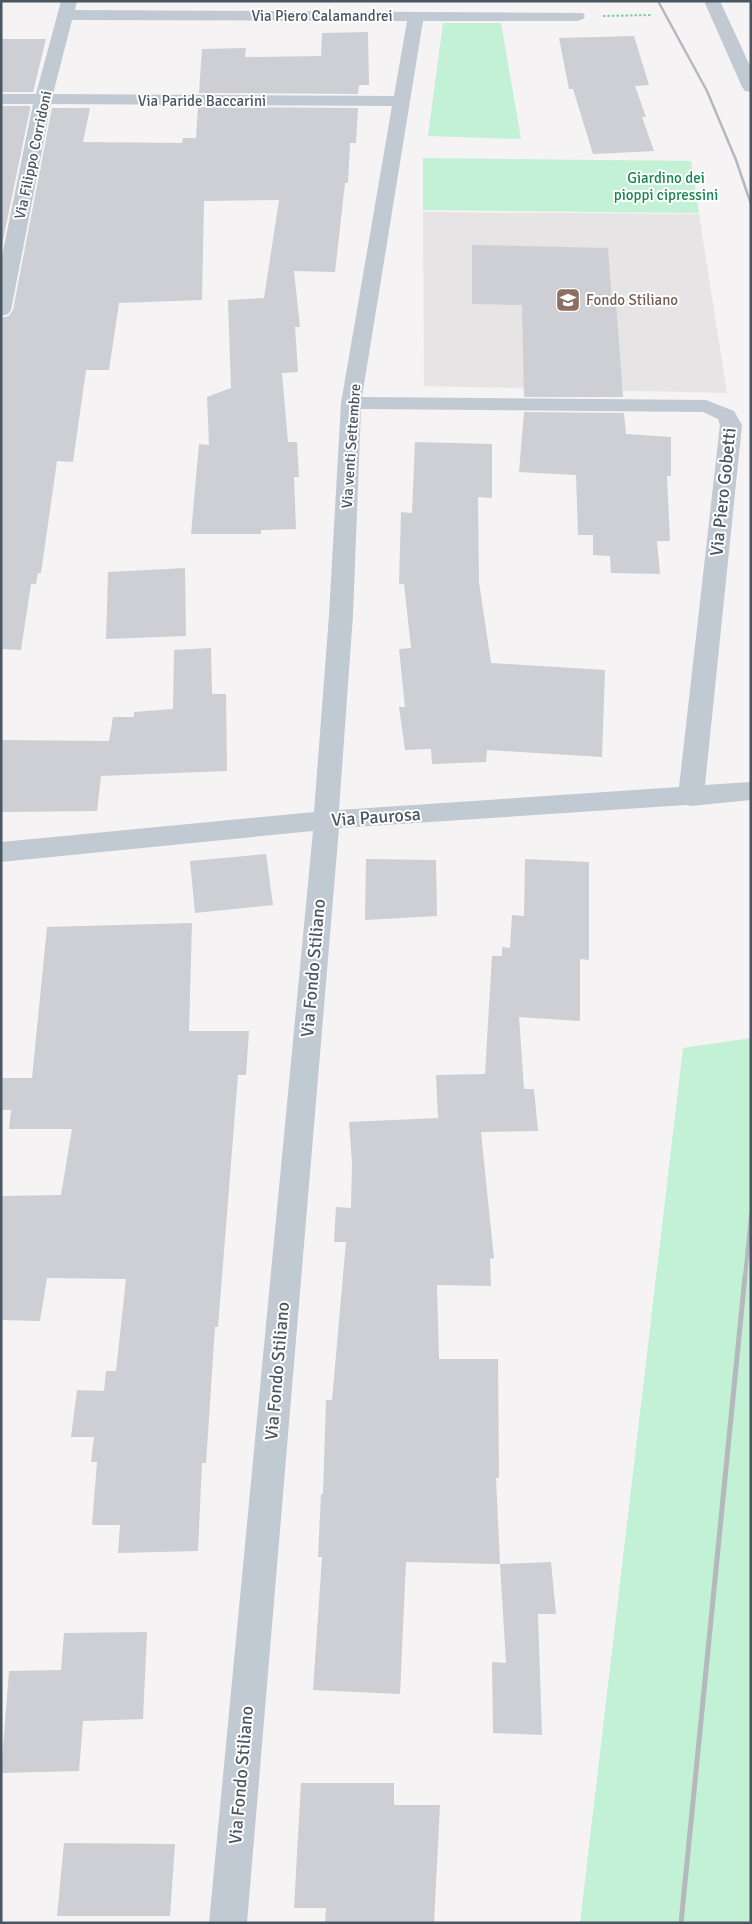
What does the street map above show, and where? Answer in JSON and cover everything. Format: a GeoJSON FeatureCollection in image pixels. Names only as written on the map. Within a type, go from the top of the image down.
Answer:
{"type":"FeatureCollection","features":[{"type":"Feature","properties":{"kind":"street"},"geometry":{"type":"LineString","coordinates":[[712,1],[751,87]]}},
{"type":"Feature","properties":{"kind":"street","name":"Via Piero Calamandrei"},"geometry":{"type":"LineString","coordinates":[[68,8],[197,8],[416,16],[577,16]]}},
{"type":"Feature","properties":{"kind":"street","name":"Via Filippo Corridoni"},"geometry":{"type":"LineString","coordinates":[[1,308],[43,100],[68,8]]}},
{"type":"Feature","properties":{"kind":"street","name":"Via venti Settembre"},"geometry":{"type":"LineString","coordinates":[[327,820],[326,805],[341,615],[351,403],[416,16]]}},
{"type":"Feature","properties":{"kind":"street","name":"Via Paride Baccarini"},"geometry":{"type":"LineString","coordinates":[[1,99],[403,101]]}},
{"type":"Feature","properties":{"kind":"street","name":"Via Piero Gobetti"},"geometry":{"type":"LineString","coordinates":[[351,403],[706,406],[727,415],[731,425],[691,797]]}},
{"type":"Feature","properties":{"kind":"street","name":"Via Paurosa"},"geometry":{"type":"LineString","coordinates":[[1,852],[327,820],[751,792]]}},
{"type":"Feature","properties":{"kind":"street","name":"Via Fondo Stiliano"},"geometry":{"type":"LineString","coordinates":[[228,1923],[327,820]]}},
{"type":"Feature","properties":{"kind":"path"},"geometry":{"type":"LineString","coordinates":[[577,16],[652,15]]}},
{"type":"Feature","properties":{"kind":"shaded area","name":"Fondo Stiliano"},"geometry":{"type":"Polygon","coordinates":[[[423,212],[699,214],[727,393],[424,386],[423,212]]]}},
{"type":"Feature","properties":{"kind":"green space"},"geometry":{"type":"Polygon","coordinates":[[[443,23],[501,23],[521,139],[428,136],[443,23]]]}},
{"type":"Feature","properties":{"kind":"green space","name":"Giardino dei pioppi cipressini"},"geometry":{"type":"Polygon","coordinates":[[[423,158],[691,161],[699,213],[423,210],[423,158]]]}},
{"type":"Feature","properties":{"kind":"green space"},"geometry":{"type":"Polygon","coordinates":[[[751,1038],[751,1923],[580,1923],[683,1048],[751,1038]]]}},
{"type":"Feature","properties":{"kind":"building"},"geometry":{"type":"Polygon","coordinates":[[[368,32],[369,85],[359,85],[358,94],[199,93],[202,49],[246,48],[245,57],[321,56],[322,33],[368,32]]]}},
{"type":"Feature","properties":{"kind":"building"},"geometry":{"type":"Polygon","coordinates":[[[634,36],[649,85],[635,86],[646,117],[642,117],[654,151],[593,154],[573,89],[569,89],[559,38],[634,36]]]}},
{"type":"Feature","properties":{"kind":"building"},"geometry":{"type":"Polygon","coordinates":[[[1,39],[46,39],[33,92],[1,92],[1,39]]]}},
{"type":"Feature","properties":{"kind":"building"},"geometry":{"type":"Polygon","coordinates":[[[1,106],[30,106],[30,109],[1,250],[1,106]]]}},
{"type":"Feature","properties":{"kind":"building"},"geometry":{"type":"Polygon","coordinates":[[[198,107],[358,108],[356,143],[350,143],[348,183],[345,183],[335,272],[294,271],[300,327],[295,327],[298,372],[282,373],[288,442],[297,442],[299,477],[294,477],[296,529],[261,530],[261,534],[191,534],[199,444],[209,445],[207,397],[231,388],[228,300],[264,298],[279,200],[204,201],[202,300],[119,303],[109,370],[86,370],[73,462],[57,461],[41,573],[38,573],[36,584],[31,584],[21,650],[1,649],[1,318],[9,316],[13,310],[52,108],[90,108],[83,142],[182,143],[183,138],[196,138],[198,107]]]}},
{"type":"Feature","properties":{"kind":"building"},"geometry":{"type":"Polygon","coordinates":[[[472,245],[608,248],[612,303],[616,303],[623,397],[524,397],[522,305],[472,304],[472,245]]]}},
{"type":"Feature","properties":{"kind":"building"},"geometry":{"type":"Polygon","coordinates":[[[524,412],[624,413],[626,434],[671,437],[671,476],[667,476],[670,541],[657,541],[660,574],[611,573],[610,556],[593,555],[593,535],[578,535],[576,475],[519,472],[524,412]]]}},
{"type":"Feature","properties":{"kind":"building"},"geometry":{"type":"Polygon","coordinates":[[[415,442],[492,444],[492,498],[478,497],[479,582],[491,663],[605,670],[602,757],[487,750],[486,762],[432,764],[431,749],[405,750],[399,707],[405,707],[399,649],[411,648],[404,584],[399,584],[401,512],[412,513],[415,442]]]}},
{"type":"Feature","properties":{"kind":"building"},"geometry":{"type":"Polygon","coordinates":[[[185,568],[186,636],[106,639],[108,572],[185,568]]]}},
{"type":"Feature","properties":{"kind":"building"},"geometry":{"type":"Polygon","coordinates":[[[211,648],[212,694],[226,694],[227,771],[101,776],[97,811],[1,812],[1,740],[109,741],[113,717],[134,717],[134,712],[173,709],[174,650],[211,648]]]}},
{"type":"Feature","properties":{"kind":"building"},"geometry":{"type":"Polygon","coordinates":[[[266,854],[273,905],[195,913],[190,861],[266,854]]]}},
{"type":"Feature","properties":{"kind":"building"},"geometry":{"type":"Polygon","coordinates":[[[366,859],[436,860],[437,916],[365,920],[366,859]]]}},
{"type":"Feature","properties":{"kind":"building"},"geometry":{"type":"Polygon","coordinates":[[[525,859],[589,862],[589,960],[580,959],[580,1021],[519,1017],[524,1089],[534,1089],[538,1131],[481,1132],[494,1259],[490,1258],[491,1286],[437,1285],[439,1359],[498,1359],[499,1478],[496,1478],[500,1564],[406,1562],[400,1694],[313,1690],[322,1557],[318,1557],[321,1494],[323,1494],[326,1400],[332,1400],[346,1242],[334,1242],[336,1207],[351,1208],[352,1162],[349,1122],[438,1118],[436,1075],[485,1074],[492,956],[502,956],[502,947],[510,948],[512,915],[524,916],[525,859]]]}},
{"type":"Feature","properties":{"kind":"building"},"geometry":{"type":"Polygon","coordinates":[[[192,923],[189,1031],[249,1031],[246,1075],[238,1075],[218,1327],[215,1327],[206,1463],[202,1463],[198,1551],[118,1553],[120,1525],[92,1525],[97,1462],[91,1462],[94,1437],[71,1437],[77,1390],[104,1391],[106,1371],[116,1371],[126,1279],[47,1278],[40,1321],[1,1320],[1,1196],[61,1195],[72,1129],[9,1129],[11,1110],[1,1110],[1,1078],[32,1078],[47,927],[192,923]]]}},
{"type":"Feature","properties":{"kind":"building"},"geometry":{"type":"Polygon","coordinates":[[[551,1562],[556,1614],[538,1614],[542,1735],[493,1733],[492,1662],[506,1663],[500,1564],[551,1562]]]}},
{"type":"Feature","properties":{"kind":"building"},"geometry":{"type":"Polygon","coordinates":[[[147,1632],[143,1719],[83,1721],[79,1771],[1,1773],[9,1671],[61,1670],[64,1633],[147,1632]]]}},
{"type":"Feature","properties":{"kind":"building"},"geometry":{"type":"Polygon","coordinates":[[[301,1783],[394,1783],[394,1805],[440,1805],[434,1923],[325,1923],[326,1908],[294,1908],[301,1783]]]}},
{"type":"Feature","properties":{"kind":"building"},"geometry":{"type":"Polygon","coordinates":[[[64,1843],[175,1844],[170,1916],[57,1916],[64,1843]]]}},
{"type":"Feature","properties":{"kind":"railway"},"geometry":{"type":"LineString","coordinates":[[658,1],[707,91],[736,160],[751,204]]}},
{"type":"Feature","properties":{"kind":"railway"},"geometry":{"type":"LineString","coordinates":[[745,1277],[751,1215]]}},
{"type":"Feature","properties":{"kind":"railway"},"geometry":{"type":"LineString","coordinates":[[681,1923],[745,1276]]}},
{"type":"Feature","properties":{"kind":"place","name":"Fondo Stiliano"},"geometry":{"type":"Point","coordinates":[568,300]}}]}
